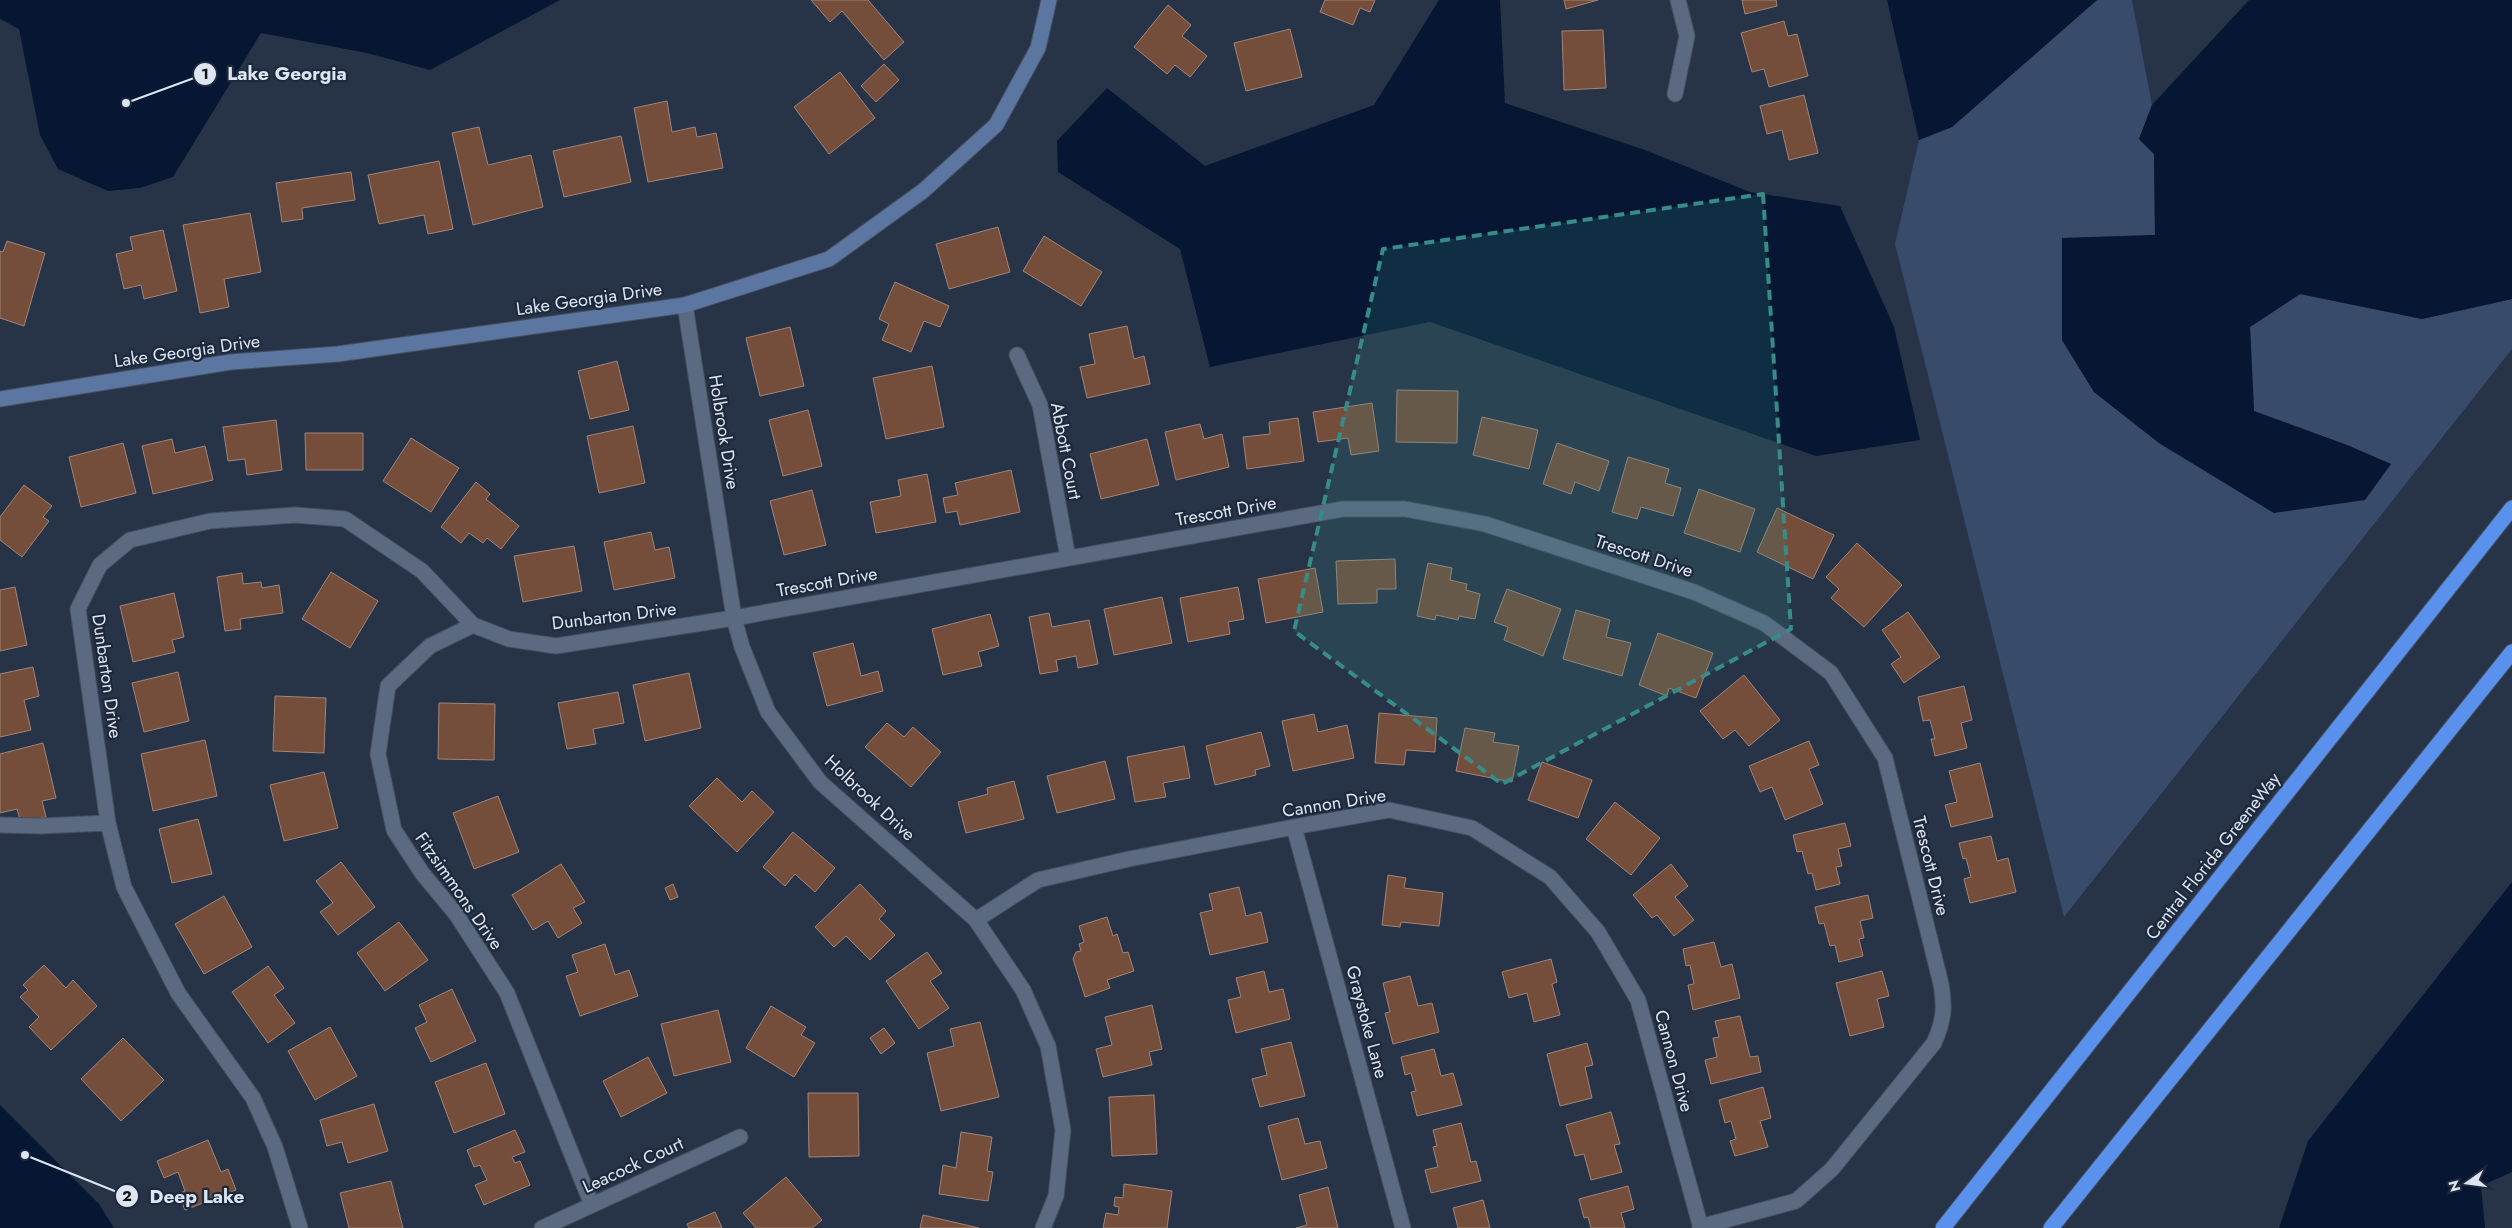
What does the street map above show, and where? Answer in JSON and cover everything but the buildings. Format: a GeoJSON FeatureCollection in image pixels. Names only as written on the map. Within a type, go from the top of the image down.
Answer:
{"type":"FeatureCollection","features":[{"type":"Feature","properties":{"kind":"highway","name":"Central Florida GreeneWay"},"geometry":{"type":"LineString","coordinates":[[1943,1228],[2512,508]]}},
{"type":"Feature","properties":{"kind":"highway"},"geometry":{"type":"LineString","coordinates":[[2051,1228],[2512,652]]}},
{"type":"Feature","properties":{"kind":"street","name":"Lake Georgia Drive"},"geometry":{"type":"LineString","coordinates":[[0,399],[230,362],[338,354],[686,305],[829,259],[923,191],[996,125],[1038,48],[1049,0]]}},
{"type":"Feature","properties":{"kind":"street"},"geometry":{"type":"LineString","coordinates":[[1675,94],[1687,36],[1678,0]]}},
{"type":"Feature","properties":{"kind":"street","name":"Holbrook Drive"},"geometry":{"type":"LineString","coordinates":[[686,305],[734,618],[742,647],[768,712],[820,782],[976,920],[1024,990],[1048,1046],[1063,1130],[1056,1196],[1043,1228]]}},
{"type":"Feature","properties":{"kind":"street","name":"Abbott Court"},"geometry":{"type":"LineString","coordinates":[[1017,355],[1040,404],[1068,558]]}},
{"type":"Feature","properties":{"kind":"street","name":"Trescott Drive"},"geometry":{"type":"LineString","coordinates":[[734,618],[1343,509],[1405,509],[1485,524],[1694,592],[1764,623],[1831,673],[1885,758],[1941,984],[1945,1008],[1941,1028],[1934,1043],[1832,1169],[1796,1201],[1700,1228]]}},
{"type":"Feature","properties":{"kind":"street","name":"Dunbarton Drive"},"geometry":{"type":"LineString","coordinates":[[300,1228],[275,1147],[253,1098],[178,993],[124,887],[108,823],[78,609],[100,565],[130,540],[210,521],[295,515],[345,519],[422,571],[473,625],[509,639],[556,646],[734,618]]}},
{"type":"Feature","properties":{"kind":"street","name":"Fitzsimmons Drive"},"geometry":{"type":"LineString","coordinates":[[473,625],[430,646],[388,686],[378,754],[394,830],[422,873],[456,914],[507,993],[592,1205]]}},
{"type":"Feature","properties":{"kind":"street","name":"Cannon Drive"},"geometry":{"type":"LineString","coordinates":[[976,920],[1038,880],[1129,859],[1294,827],[1389,810],[1472,828],[1550,876],[1598,932],[1638,1000],[1700,1228]]}},
{"type":"Feature","properties":{"kind":"street"},"geometry":{"type":"LineString","coordinates":[[0,825],[40,826],[108,823]]}},
{"type":"Feature","properties":{"kind":"street","name":"Graystoke Lane"},"geometry":{"type":"LineString","coordinates":[[1294,827],[1403,1228]]}},
{"type":"Feature","properties":{"kind":"street","name":"Leacock Court"},"geometry":{"type":"LineString","coordinates":[[542,1228],[740,1137]]}},
{"type":"Feature","properties":{"kind":"highlighted area"},"geometry":{"type":"Polygon","coordinates":[[[1763,194],[1791,629],[1502,784],[1294,631],[1383,249],[1763,194]]]}},
{"type":"Feature","properties":{"kind":"shaded area"},"geometry":{"type":"Polygon","coordinates":[[[0,0],[560,0],[430,70],[367,53],[261,33],[173,177],[140,188],[108,191],[58,169],[40,135],[19,29],[0,19],[0,0]]]}},
{"type":"Feature","properties":{"kind":"shaded area"},"geometry":{"type":"Polygon","coordinates":[[[1439,0],[1500,0],[1505,103],[1645,150],[1750,192],[1840,206],[1894,327],[1920,440],[1816,456],[1430,322],[1210,367],[1180,249],[1058,172],[1057,141],[1107,88],[1205,166],[1374,105],[1439,0]]]}},
{"type":"Feature","properties":{"kind":"shaded area"},"geometry":{"type":"Polygon","coordinates":[[[1887,0],[2097,0],[1952,127],[1919,140],[1887,0]]]}},
{"type":"Feature","properties":{"kind":"shaded area"},"geometry":{"type":"Polygon","coordinates":[[[2097,0],[2132,0],[2152,105],[2139,139],[2154,154],[2155,235],[2062,238],[2062,340],[2094,392],[2159,443],[2274,513],[2391,464],[2347,445],[2254,411],[2250,327],[2300,294],[2422,319],[2512,299],[2512,349],[2064,917],[1895,244],[1919,140],[1952,127],[2097,0]]]}},
{"type":"Feature","properties":{"kind":"shaded area"},"geometry":{"type":"Polygon","coordinates":[[[2249,0],[2512,0],[2512,299],[2422,319],[2300,294],[2250,327],[2254,411],[2347,445],[2391,464],[2365,500],[2274,513],[2159,443],[2094,392],[2062,340],[2062,238],[2155,235],[2154,154],[2139,139],[2152,105],[2249,0]]]}},
{"type":"Feature","properties":{"kind":"shaded area"},"geometry":{"type":"Polygon","coordinates":[[[2512,882],[2512,1172],[2481,1186],[2485,1228],[2279,1228],[2308,1141],[2512,882]]]}},
{"type":"Feature","properties":{"kind":"shaded area"},"geometry":{"type":"Polygon","coordinates":[[[0,1105],[99,1204],[114,1228],[0,1228],[0,1105]]]}},
{"type":"Feature","properties":{"kind":"place","name":"Lake Georgia"},"geometry":{"type":"Point","coordinates":[126,103]}},
{"type":"Feature","properties":{"kind":"place","name":"Deep Lake"},"geometry":{"type":"Point","coordinates":[25,1155]}}]}
